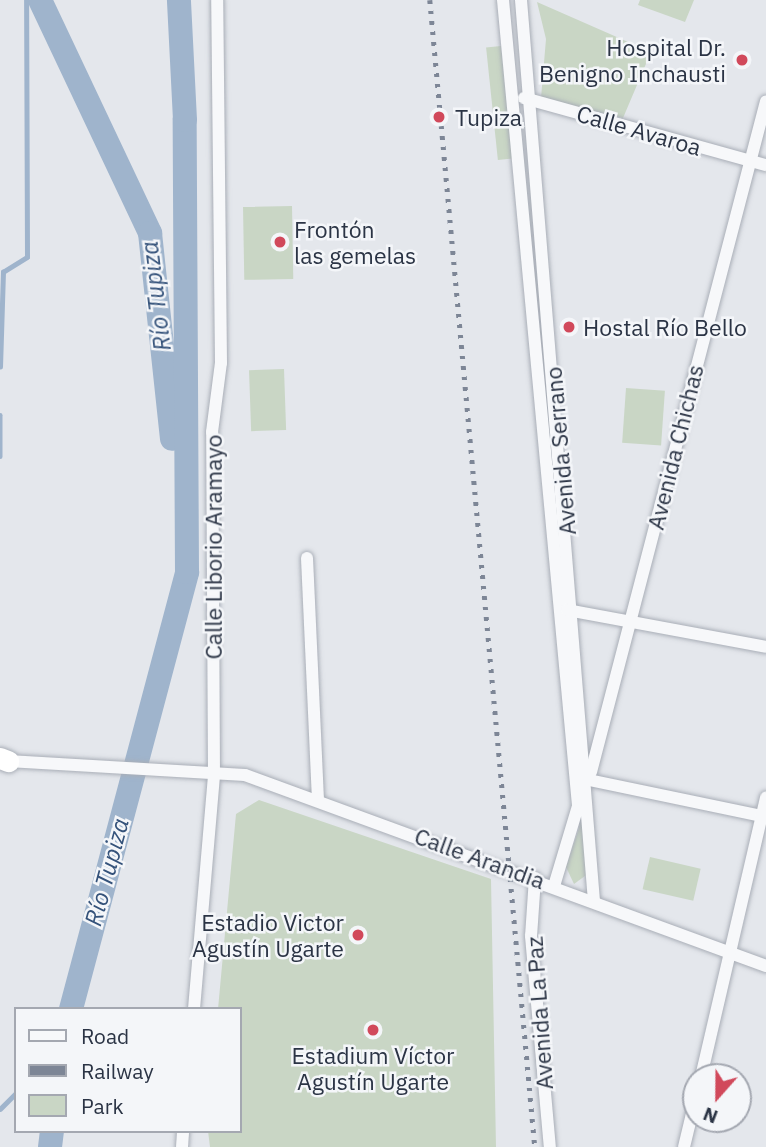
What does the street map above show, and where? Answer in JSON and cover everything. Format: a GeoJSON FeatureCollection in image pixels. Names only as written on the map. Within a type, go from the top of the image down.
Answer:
{"type":"FeatureCollection","features":[{"type":"Feature","properties":{"kind":"street","name":"Calle Liborio Aramayo"},"geometry":{"type":"LineString","coordinates":[[194,1007],[214,776],[212,432],[221,363],[217,0]]}},
{"type":"Feature","properties":{"kind":"street","name":"Avenida Serrano"},"geometry":{"type":"LineString","coordinates":[[503,0],[558,609],[582,780],[594,902]]}},
{"type":"Feature","properties":{"kind":"street","name":"Avenida Serrano"},"geometry":{"type":"LineString","coordinates":[[521,0],[574,611],[582,780],[578,806],[554,886]]}},
{"type":"Feature","properties":{"kind":"street","name":"Calle Avaroa"},"geometry":{"type":"LineString","coordinates":[[513,95],[766,165]]}},
{"type":"Feature","properties":{"kind":"street","name":"Avenida Chichas"},"geometry":{"type":"LineString","coordinates":[[582,780],[630,621],[766,102]]}},
{"type":"Feature","properties":{"kind":"street"},"geometry":{"type":"LineString","coordinates":[[307,558],[318,799]]}},
{"type":"Feature","properties":{"kind":"street"},"geometry":{"type":"LineString","coordinates":[[558,609],[766,648]]}},
{"type":"Feature","properties":{"kind":"street","name":"Calle Arandia"},"geometry":{"type":"LineString","coordinates":[[3,761],[189,776],[245,775],[535,878],[766,966]]}},
{"type":"Feature","properties":{"kind":"street"},"geometry":{"type":"LineString","coordinates":[[582,780],[762,816]]}},
{"type":"Feature","properties":{"kind":"street"},"geometry":{"type":"LineString","coordinates":[[704,1063],[766,797]]}},
{"type":"Feature","properties":{"kind":"street","name":"Avenida La Paz"},"geometry":{"type":"LineString","coordinates":[[535,878],[531,936],[550,1147]]}},
{"type":"Feature","properties":{"kind":"green space"},"geometry":{"type":"Polygon","coordinates":[[[640,0],[694,0],[685,22],[638,5],[640,0]]]}},
{"type":"Feature","properties":{"kind":"green space"},"geometry":{"type":"Polygon","coordinates":[[[537,2],[651,52],[623,118],[541,98],[546,39],[537,2]]]}},
{"type":"Feature","properties":{"kind":"green space"},"geometry":{"type":"Polygon","coordinates":[[[501,46],[513,158],[498,160],[486,48],[501,46]]]}},
{"type":"Feature","properties":{"kind":"green space"},"geometry":{"type":"Polygon","coordinates":[[[292,206],[293,279],[244,280],[243,207],[292,206]]]}},
{"type":"Feature","properties":{"kind":"green space"},"geometry":{"type":"Polygon","coordinates":[[[284,369],[286,430],[251,431],[249,370],[284,369]]]}},
{"type":"Feature","properties":{"kind":"green space"},"geometry":{"type":"Polygon","coordinates":[[[626,388],[665,391],[661,446],[622,443],[626,388]]]}},
{"type":"Feature","properties":{"kind":"green space","name":"Estadio Victor Agustín Ugarte"},"geometry":{"type":"Polygon","coordinates":[[[259,800],[491,879],[496,1147],[210,1147],[208,1133],[242,1133],[242,1007],[218,1007],[236,814],[259,800]]]}},
{"type":"Feature","properties":{"kind":"green space"},"geometry":{"type":"Polygon","coordinates":[[[582,819],[589,873],[574,884],[566,867],[582,819]]]}},
{"type":"Feature","properties":{"kind":"green space"},"geometry":{"type":"Polygon","coordinates":[[[650,857],[701,869],[693,901],[643,889],[650,857]]]}},
{"type":"Feature","properties":{"kind":"waterway"},"geometry":{"type":"LineString","coordinates":[[0,367],[3,272],[27,257],[26,0]]}},
{"type":"Feature","properties":{"kind":"waterway","name":"Río Tupiza"},"geometry":{"type":"LineString","coordinates":[[40,0],[150,233],[172,439]]}},
{"type":"Feature","properties":{"kind":"waterway","name":"Río Tupiza"},"geometry":{"type":"LineString","coordinates":[[72,1007],[187,572],[185,120],[179,0]]}},
{"type":"Feature","properties":{"kind":"waterway"},"geometry":{"type":"LineString","coordinates":[[0,415],[0,456]]}},
{"type":"Feature","properties":{"kind":"waterway"},"geometry":{"type":"LineString","coordinates":[[0,1109],[14,1095]]}},
{"type":"Feature","properties":{"kind":"waterway","name":"Río Tupiza"},"geometry":{"type":"LineString","coordinates":[[50,1147],[52,1133]]}},
{"type":"Feature","properties":{"kind":"railway"},"geometry":{"type":"LineString","coordinates":[[430,0],[535,1147]]}},
{"type":"Feature","properties":{"kind":"place","name":"Hospital Dr. Benigno Inchausti"},"geometry":{"type":"Point","coordinates":[742,60]}},
{"type":"Feature","properties":{"kind":"place","name":"Tupiza"},"geometry":{"type":"Point","coordinates":[439,117]}},
{"type":"Feature","properties":{"kind":"place","name":"Frontón las gemelas"},"geometry":{"type":"Point","coordinates":[280,242]}},
{"type":"Feature","properties":{"kind":"place","name":"Hostal Río Bello"},"geometry":{"type":"Point","coordinates":[569,327]}},
{"type":"Feature","properties":{"kind":"place","name":"Estadio Victor Agustín Ugarte"},"geometry":{"type":"Point","coordinates":[358,935]}},
{"type":"Feature","properties":{"kind":"place","name":"Estadium Víctor Agustín Ugarte"},"geometry":{"type":"Point","coordinates":[373,1030]}}]}
